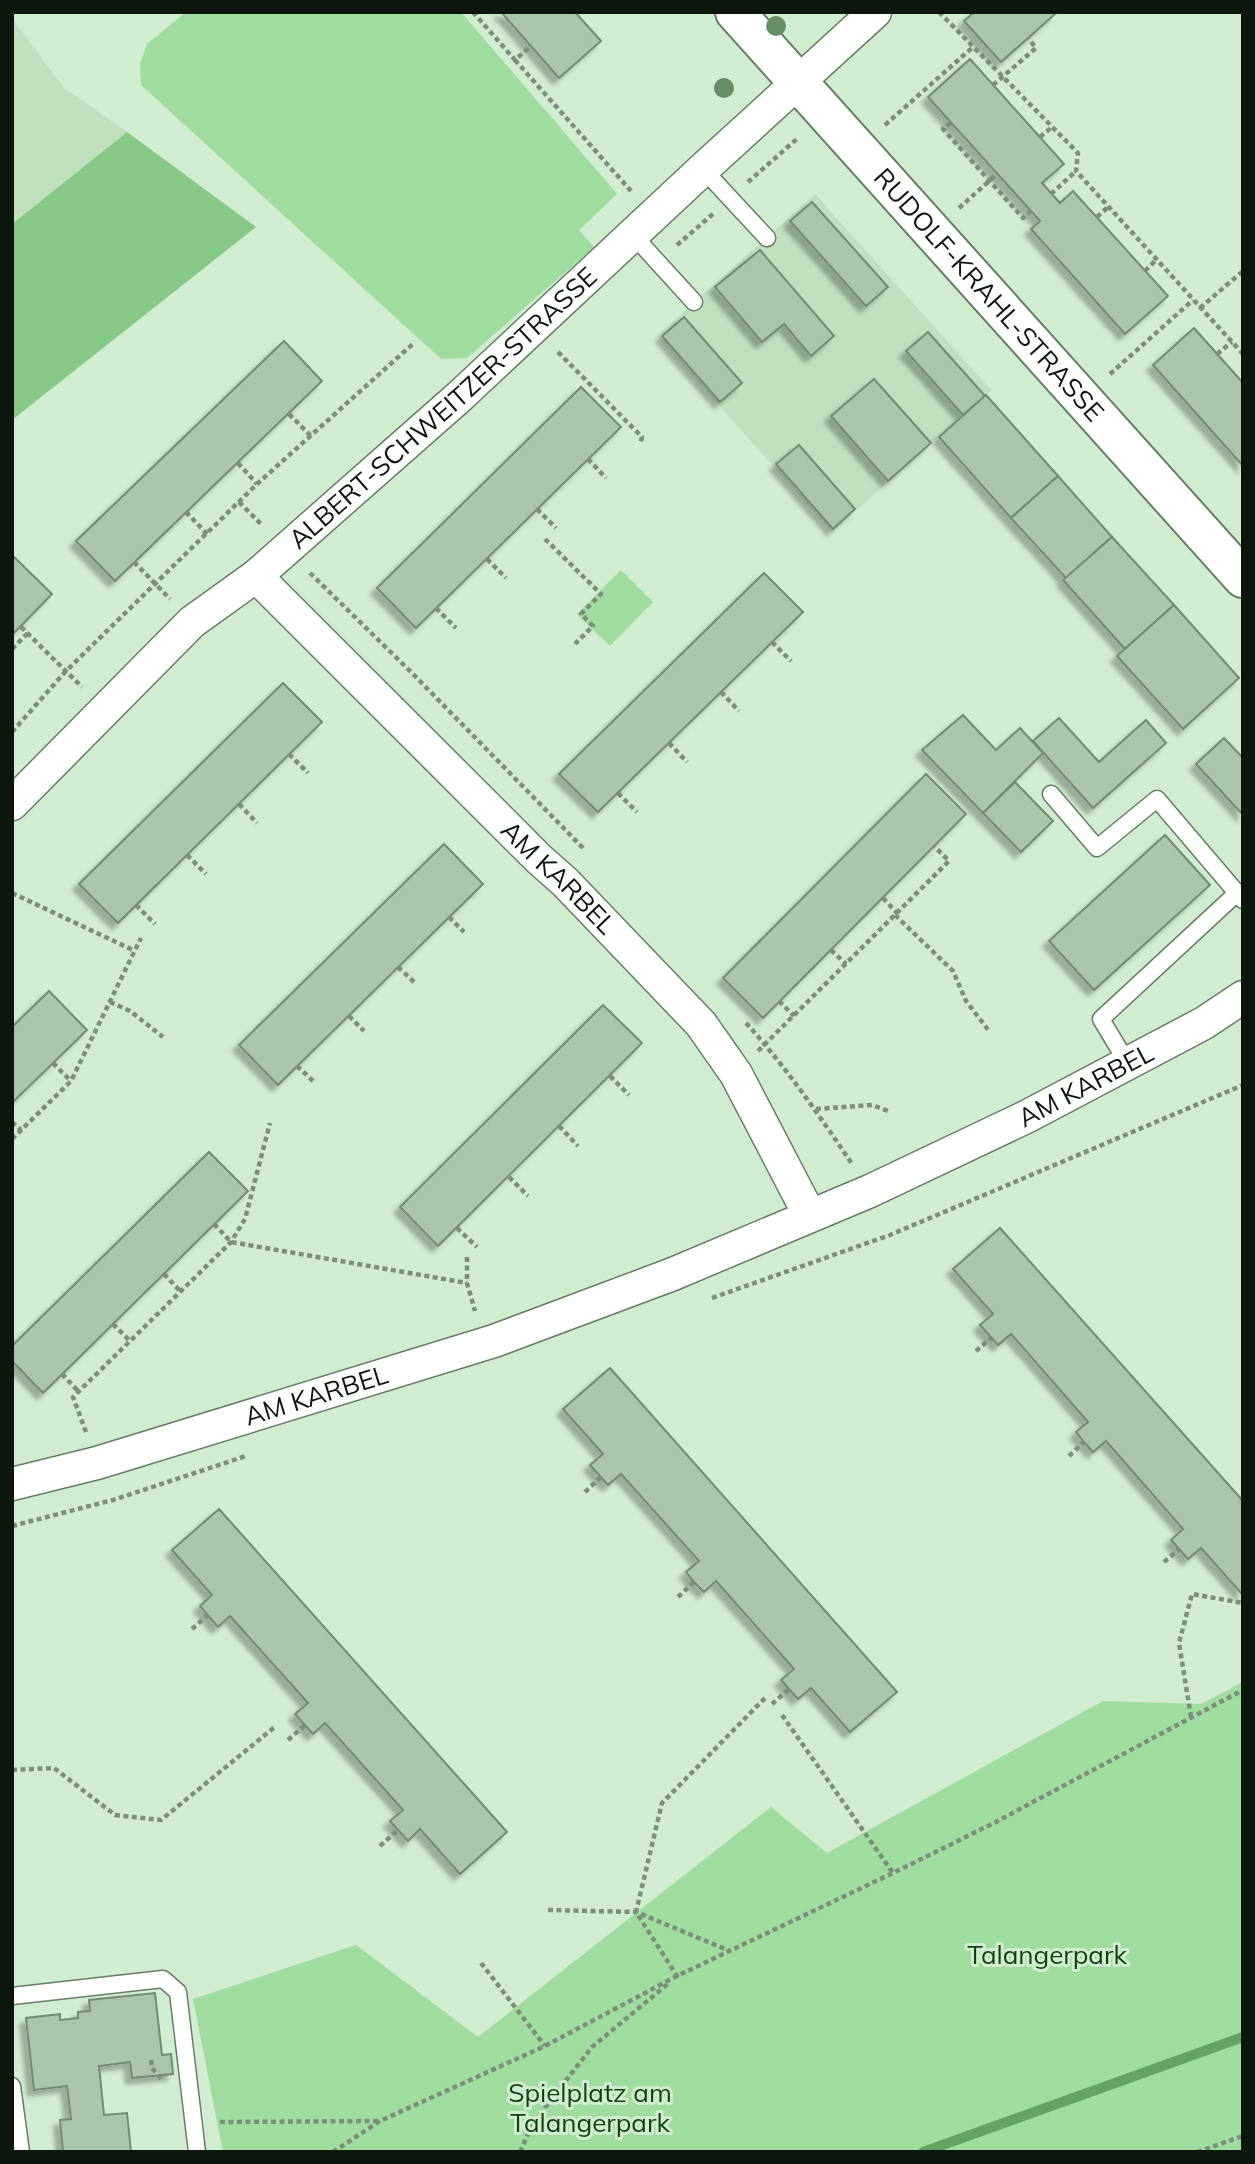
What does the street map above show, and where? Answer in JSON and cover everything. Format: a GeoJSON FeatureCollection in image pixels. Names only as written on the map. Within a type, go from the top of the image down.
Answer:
{"type":"FeatureCollection","features":[{"type":"Feature","properties":{"kind":"street","name":"RUDOLF-KRAHL-STRASSE"},"geometry":{"type":"LineString","coordinates":[[735,12],[1243,578]]}},
{"type":"Feature","properties":{"kind":"street","name":"ALBERT-SCHWEITZER-STRASSE"},"geometry":{"type":"LineString","coordinates":[[12,804],[192,622],[256,576],[459,397],[875,12]]}},
{"type":"Feature","properties":{"kind":"street","name":"AM KARBEL"},"geometry":{"type":"LineString","coordinates":[[256,576],[575,892],[701,1024],[736,1074],[810,1216]]}},
{"type":"Feature","properties":{"kind":"street","name":"AM KARBEL"},"geometry":{"type":"LineString","coordinates":[[12,1484],[97,1463],[494,1341],[673,1274],[870,1191],[955,1150],[1128,1065],[1204,1023],[1243,997]]}},
{"type":"Feature","properties":{"kind":"lane"},"geometry":{"type":"LineString","coordinates":[[703,169],[767,238]]}},
{"type":"Feature","properties":{"kind":"lane"},"geometry":{"type":"LineString","coordinates":[[643,226],[694,302]]}},
{"type":"Feature","properties":{"kind":"lane"},"geometry":{"type":"LineString","coordinates":[[1051,794],[1097,848],[1157,799],[1240,896],[1101,1019],[1128,1065]]}},
{"type":"Feature","properties":{"kind":"lane"},"geometry":{"type":"LineString","coordinates":[[12,1996],[163,1979],[178,1992],[197,2152]]}},
{"type":"Feature","properties":{"kind":"lane"},"geometry":{"type":"LineString","coordinates":[[12,2087],[21,2152]]}},
{"type":"Feature","properties":{"kind":"path"},"geometry":{"type":"LineString","coordinates":[[473,12],[515,60],[643,226]]}},
{"type":"Feature","properties":{"kind":"path"},"geometry":{"type":"LineString","coordinates":[[939,12],[1078,153],[1076,172],[1051,194]]}},
{"type":"Feature","properties":{"kind":"path"},"geometry":{"type":"LineString","coordinates":[[993,85],[1036,48],[1028,38]]}},
{"type":"Feature","properties":{"kind":"path"},"geometry":{"type":"LineString","coordinates":[[515,60],[531,46]]}},
{"type":"Feature","properties":{"kind":"path"},"geometry":{"type":"LineString","coordinates":[[907,106],[973,47]]}},
{"type":"Feature","properties":{"kind":"path"},"geometry":{"type":"LineString","coordinates":[[932,83],[937,88]]}},
{"type":"Feature","properties":{"kind":"path"},"geometry":{"type":"LineString","coordinates":[[951,123],[943,129],[1023,218],[1031,211]]}},
{"type":"Feature","properties":{"kind":"path"},"geometry":{"type":"LineString","coordinates":[[1040,137],[1052,127]]}},
{"type":"Feature","properties":{"kind":"path"},"geometry":{"type":"LineString","coordinates":[[1076,172],[1243,354]]}},
{"type":"Feature","properties":{"kind":"path"},"geometry":{"type":"LineString","coordinates":[[932,232],[997,174]]}},
{"type":"Feature","properties":{"kind":"path"},"geometry":{"type":"LineString","coordinates":[[1097,217],[1108,207]]}},
{"type":"Feature","properties":{"kind":"path"},"geometry":{"type":"LineString","coordinates":[[1145,271],[1157,260]]}},
{"type":"Feature","properties":{"kind":"path"},"geometry":{"type":"LineString","coordinates":[[1200,307],[1243,271]]}},
{"type":"Feature","properties":{"kind":"path"},"geometry":{"type":"LineString","coordinates":[[1118,367],[1193,300]]}},
{"type":"Feature","properties":{"kind":"path"},"geometry":{"type":"LineString","coordinates":[[12,732],[65,671],[257,484],[415,342]]}},
{"type":"Feature","properties":{"kind":"path"},"geometry":{"type":"LineString","coordinates":[[1217,354],[1232,342]]}},
{"type":"Feature","properties":{"kind":"path"},"geometry":{"type":"LineString","coordinates":[[558,352],[642,437],[640,444]]}},
{"type":"Feature","properties":{"kind":"path"},"geometry":{"type":"LineString","coordinates":[[289,414],[311,436]]}},
{"type":"Feature","properties":{"kind":"path"},"geometry":{"type":"LineString","coordinates":[[588,459],[606,478]]}},
{"type":"Feature","properties":{"kind":"path"},"geometry":{"type":"LineString","coordinates":[[237,463],[257,484]]}},
{"type":"Feature","properties":{"kind":"path"},"geometry":{"type":"LineString","coordinates":[[537,509],[556,528]]}},
{"type":"Feature","properties":{"kind":"path"},"geometry":{"type":"LineString","coordinates":[[186,512],[207,534]]}},
{"type":"Feature","properties":{"kind":"path"},"geometry":{"type":"LineString","coordinates":[[545,539],[601,594],[581,614],[593,626],[575,645]]}},
{"type":"Feature","properties":{"kind":"path"},"geometry":{"type":"LineString","coordinates":[[487,559],[506,578]]}},
{"type":"Feature","properties":{"kind":"path"},"geometry":{"type":"LineString","coordinates":[[134,562],[155,584]]}},
{"type":"Feature","properties":{"kind":"path"},"geometry":{"type":"LineString","coordinates":[[436,608],[456,628]]}},
{"type":"Feature","properties":{"kind":"path"},"geometry":{"type":"LineString","coordinates":[[21,626],[65,671]]}},
{"type":"Feature","properties":{"kind":"path"},"geometry":{"type":"LineString","coordinates":[[12,649],[28,633]]}},
{"type":"Feature","properties":{"kind":"path"},"geometry":{"type":"LineString","coordinates":[[772,642],[791,661]]}},
{"type":"Feature","properties":{"kind":"path"},"geometry":{"type":"LineString","coordinates":[[721,692],[739,711]]}},
{"type":"Feature","properties":{"kind":"path"},"geometry":{"type":"LineString","coordinates":[[669,743],[687,762]]}},
{"type":"Feature","properties":{"kind":"path"},"geometry":{"type":"LineString","coordinates":[[289,754],[308,773]]}},
{"type":"Feature","properties":{"kind":"path"},"geometry":{"type":"LineString","coordinates":[[618,793],[637,812]]}},
{"type":"Feature","properties":{"kind":"path"},"geometry":{"type":"LineString","coordinates":[[239,804],[257,823]]}},
{"type":"Feature","properties":{"kind":"path"},"geometry":{"type":"LineString","coordinates":[[736,1074],[949,861],[934,846]]}},
{"type":"Feature","properties":{"kind":"path"},"geometry":{"type":"LineString","coordinates":[[187,855],[206,874]]}},
{"type":"Feature","properties":{"kind":"path"},"geometry":{"type":"LineString","coordinates":[[12,893],[135,951]]}},
{"type":"Feature","properties":{"kind":"path"},"geometry":{"type":"LineString","coordinates":[[883,898],[953,971],[966,1001],[989,1031]]}},
{"type":"Feature","properties":{"kind":"path"},"geometry":{"type":"LineString","coordinates":[[136,905],[155,924]]}},
{"type":"Feature","properties":{"kind":"path"},"geometry":{"type":"LineString","coordinates":[[449,917],[464,932]]}},
{"type":"Feature","properties":{"kind":"path"},"geometry":{"type":"LineString","coordinates":[[12,1139],[71,1081],[141,938]]}},
{"type":"Feature","properties":{"kind":"path"},"geometry":{"type":"LineString","coordinates":[[831,950],[846,964]]}},
{"type":"Feature","properties":{"kind":"path"},"geometry":{"type":"LineString","coordinates":[[398,967],[414,982]]}},
{"type":"Feature","properties":{"kind":"path"},"geometry":{"type":"LineString","coordinates":[[779,1001],[794,1016]]}},
{"type":"Feature","properties":{"kind":"path"},"geometry":{"type":"LineString","coordinates":[[110,1002],[130,1011],[163,1037]]}},
{"type":"Feature","properties":{"kind":"path"},"geometry":{"type":"LineString","coordinates":[[349,1016],[364,1031]]}},
{"type":"Feature","properties":{"kind":"path"},"geometry":{"type":"LineString","coordinates":[[53,1063],[71,1081]]}},
{"type":"Feature","properties":{"kind":"path"},"geometry":{"type":"LineString","coordinates":[[297,1066],[313,1082]]}},
{"type":"Feature","properties":{"kind":"path"},"geometry":{"type":"LineString","coordinates":[[610,1076],[629,1095]]}},
{"type":"Feature","properties":{"kind":"path"},"geometry":{"type":"LineString","coordinates":[[815,1109],[872,1105],[891,1112]]}},
{"type":"Feature","properties":{"kind":"path"},"geometry":{"type":"LineString","coordinates":[[12,1122],[21,1130]]}},
{"type":"Feature","properties":{"kind":"path"},"geometry":{"type":"LineString","coordinates":[[97,1463],[73,1396],[231,1241],[244,1219],[270,1123]]}},
{"type":"Feature","properties":{"kind":"path"},"geometry":{"type":"LineString","coordinates":[[559,1126],[578,1146]]}},
{"type":"Feature","properties":{"kind":"path"},"geometry":{"type":"LineString","coordinates":[[509,1177],[528,1196]]}},
{"type":"Feature","properties":{"kind":"path"},"geometry":{"type":"LineString","coordinates":[[214,1224],[231,1241],[467,1283]]}},
{"type":"Feature","properties":{"kind":"path"},"geometry":{"type":"LineString","coordinates":[[457,1228],[477,1247]]}},
{"type":"Feature","properties":{"kind":"path"},"geometry":{"type":"LineString","coordinates":[[467,1257],[467,1283],[475,1313],[494,1341]]}},
{"type":"Feature","properties":{"kind":"path"},"geometry":{"type":"LineString","coordinates":[[163,1274],[180,1291]]}},
{"type":"Feature","properties":{"kind":"path"},"geometry":{"type":"LineString","coordinates":[[113,1324],[130,1341]]}},
{"type":"Feature","properties":{"kind":"path"},"geometry":{"type":"LineString","coordinates":[[976,1351],[992,1338]]}},
{"type":"Feature","properties":{"kind":"path"},"geometry":{"type":"LineString","coordinates":[[62,1374],[78,1391]]}},
{"type":"Feature","properties":{"kind":"path"},"geometry":{"type":"LineString","coordinates":[[1069,1456],[1084,1442]]}},
{"type":"Feature","properties":{"kind":"path"},"geometry":{"type":"LineString","coordinates":[[585,1492],[601,1477]]}},
{"type":"Feature","properties":{"kind":"path"},"geometry":{"type":"LineString","coordinates":[[1164,1562],[1179,1549]]}},
{"type":"Feature","properties":{"kind":"path"},"geometry":{"type":"LineString","coordinates":[[678,1597],[694,1582]]}},
{"type":"Feature","properties":{"kind":"path"},"geometry":{"type":"LineString","coordinates":[[1191,1717],[1180,1643],[1192,1594],[1243,1603]]}},
{"type":"Feature","properties":{"kind":"path"},"geometry":{"type":"LineString","coordinates":[[192,1629],[208,1615]]}},
{"type":"Feature","properties":{"kind":"path"},"geometry":{"type":"LineString","coordinates":[[772,1704],[789,1689]]}},
{"type":"Feature","properties":{"kind":"path"},"geometry":{"type":"LineString","coordinates":[[333,2152],[380,2121],[545,2046],[677,1976],[990,1825],[1243,1689]]}},
{"type":"Feature","properties":{"kind":"path"},"geometry":{"type":"LineString","coordinates":[[677,1976],[636,1912],[662,1803],[766,1697]]}},
{"type":"Feature","properties":{"kind":"path"},"geometry":{"type":"LineString","coordinates":[[782,1715],[893,1873]]}},
{"type":"Feature","properties":{"kind":"path"},"geometry":{"type":"LineString","coordinates":[[288,1740],[305,1725]]}},
{"type":"Feature","properties":{"kind":"path"},"geometry":{"type":"LineString","coordinates":[[12,1770],[54,1768],[115,1815],[161,1820],[276,1726]]}},
{"type":"Feature","properties":{"kind":"path"},"geometry":{"type":"LineString","coordinates":[[380,1846],[398,1830]]}},
{"type":"Feature","properties":{"kind":"path"},"geometry":{"type":"LineString","coordinates":[[548,1910],[636,1912],[731,1951]]}},
{"type":"Feature","properties":{"kind":"path"},"geometry":{"type":"LineString","coordinates":[[481,1963],[545,2046]]}},
{"type":"Feature","properties":{"kind":"path"},"geometry":{"type":"LineString","coordinates":[[520,2152],[533,2123],[592,2047],[677,1976]]}},
{"type":"Feature","properties":{"kind":"path"},"geometry":{"type":"LineString","coordinates":[[151,2060],[152,2068],[194,2122],[380,2121]]}},
{"type":"Feature","properties":{"kind":"path"},"geometry":{"type":"LineString","coordinates":[[1196,2152],[1243,2136]]}},
{"type":"Feature","properties":{"kind":"shaded area"},"geometry":{"type":"Polygon","coordinates":[[[12,18],[64,88],[127,132],[12,224],[12,18]]]}},
{"type":"Feature","properties":{"kind":"shaded area"},"geometry":{"type":"Polygon","coordinates":[[[815,194],[991,390],[832,532],[657,336],[815,194]]]}},
{"type":"Feature","properties":{"kind":"green space"},"geometry":{"type":"Polygon","coordinates":[[[186,12],[461,12],[617,194],[579,230],[594,247],[467,358],[441,359],[141,85],[140,63],[147,44],[186,12]]]}},
{"type":"Feature","properties":{"kind":"green space"},"geometry":{"type":"Polygon","coordinates":[[[127,132],[256,227],[12,420],[12,224],[127,132]]]}},
{"type":"Feature","properties":{"kind":"green space"},"geometry":{"type":"Polygon","coordinates":[[[621,570],[653,602],[610,646],[577,614],[621,570]]]}},
{"type":"Feature","properties":{"kind":"green space","name":"Talangerpark"},"geometry":{"type":"Polygon","coordinates":[[[1243,1682],[1243,2152],[223,2152],[193,1999],[356,1945],[478,2037],[771,1807],[827,1853],[1103,1701],[1201,1704],[1243,1682]]]}},
{"type":"Feature","properties":{"kind":"building"},"geometry":{"type":"Polygon","coordinates":[[[501,12],[575,12],[601,41],[559,78],[501,12]]]}},
{"type":"Feature","properties":{"kind":"building"},"geometry":{"type":"Polygon","coordinates":[[[974,12],[1055,14],[1001,62],[964,21],[974,12]]]}},
{"type":"Feature","properties":{"kind":"building"},"geometry":{"type":"Polygon","coordinates":[[[970,59],[1064,164],[1042,183],[1060,203],[1073,191],[1168,296],[1125,334],[1031,229],[1040,221],[928,97],[970,59]]]}},
{"type":"Feature","properties":{"kind":"building"},"geometry":{"type":"Polygon","coordinates":[[[812,202],[888,287],[866,306],[790,221],[812,202]]]}},
{"type":"Feature","properties":{"kind":"building"},"geometry":{"type":"Polygon","coordinates":[[[760,250],[834,336],[811,356],[784,324],[762,342],[715,287],[760,250]]]}},
{"type":"Feature","properties":{"kind":"building"},"geometry":{"type":"Polygon","coordinates":[[[684,317],[742,383],[720,402],[662,336],[684,317]]]}},
{"type":"Feature","properties":{"kind":"building"},"geometry":{"type":"Polygon","coordinates":[[[1194,328],[1243,383],[1243,466],[1153,365],[1194,328]]]}},
{"type":"Feature","properties":{"kind":"building"},"geometry":{"type":"Polygon","coordinates":[[[928,332],[985,396],[963,415],[906,351],[928,332]]]}},
{"type":"Feature","properties":{"kind":"building"},"geometry":{"type":"Polygon","coordinates":[[[284,341],[322,381],[115,581],[76,541],[284,341]]]}},
{"type":"Feature","properties":{"kind":"building"},"geometry":{"type":"Polygon","coordinates":[[[874,379],[931,443],[888,481],[831,416],[874,379]]]}},
{"type":"Feature","properties":{"kind":"building"},"geometry":{"type":"Polygon","coordinates":[[[581,387],[621,427],[416,628],[377,588],[581,387]]]}},
{"type":"Feature","properties":{"kind":"building"},"geometry":{"type":"Polygon","coordinates":[[[986,395],[1058,476],[1011,518],[939,437],[986,395]]]}},
{"type":"Feature","properties":{"kind":"building"},"geometry":{"type":"Polygon","coordinates":[[[799,445],[855,509],[833,529],[776,464],[799,445]]]}},
{"type":"Feature","properties":{"kind":"building"},"geometry":{"type":"Polygon","coordinates":[[[1058,476],[1112,537],[1066,578],[1011,518],[1058,476]]]}},
{"type":"Feature","properties":{"kind":"building"},"geometry":{"type":"Polygon","coordinates":[[[1112,537],[1174,605],[1125,649],[1063,580],[1112,537]]]}},
{"type":"Feature","properties":{"kind":"building"},"geometry":{"type":"Polygon","coordinates":[[[12,557],[52,594],[12,635],[12,557]]]}},
{"type":"Feature","properties":{"kind":"building"},"geometry":{"type":"Polygon","coordinates":[[[764,573],[803,612],[598,812],[559,774],[764,573]]]}},
{"type":"Feature","properties":{"kind":"building"},"geometry":{"type":"Polygon","coordinates":[[[1174,605],[1239,678],[1183,729],[1117,656],[1174,605]]]}},
{"type":"Feature","properties":{"kind":"building"},"geometry":{"type":"Polygon","coordinates":[[[283,683],[322,722],[118,923],[79,884],[283,683]]]}},
{"type":"Feature","properties":{"kind":"building"},"geometry":{"type":"Polygon","coordinates":[[[963,715],[996,750],[1020,728],[1043,753],[983,813],[922,750],[963,715]]]}},
{"type":"Feature","properties":{"kind":"building"},"geometry":{"type":"Polygon","coordinates":[[[1059,718],[1099,762],[1146,720],[1166,743],[1093,808],[1033,741],[1059,718]]]}},
{"type":"Feature","properties":{"kind":"building"},"geometry":{"type":"Polygon","coordinates":[[[1224,738],[1243,758],[1243,815],[1196,764],[1224,738]]]}},
{"type":"Feature","properties":{"kind":"building"},"geometry":{"type":"Polygon","coordinates":[[[926,774],[966,814],[763,1018],[723,978],[926,774]]]}},
{"type":"Feature","properties":{"kind":"building"},"geometry":{"type":"Polygon","coordinates":[[[1015,782],[1053,821],[1021,852],[983,813],[1015,782]]]}},
{"type":"Feature","properties":{"kind":"building"},"geometry":{"type":"Polygon","coordinates":[[[1165,835],[1210,885],[1094,990],[1049,941],[1165,835]]]}},
{"type":"Feature","properties":{"kind":"building"},"geometry":{"type":"Polygon","coordinates":[[[444,844],[483,884],[278,1085],[239,1045],[444,844]]]}},
{"type":"Feature","properties":{"kind":"building"},"geometry":{"type":"Polygon","coordinates":[[[49,991],[87,1030],[12,1103],[12,1027],[49,991]]]}},
{"type":"Feature","properties":{"kind":"building"},"geometry":{"type":"Polygon","coordinates":[[[603,1005],[642,1043],[438,1246],[400,1207],[603,1005]]]}},
{"type":"Feature","properties":{"kind":"building"},"geometry":{"type":"Polygon","coordinates":[[[209,1152],[248,1191],[43,1393],[12,1361],[12,1346],[209,1152]]]}},
{"type":"Feature","properties":{"kind":"building"},"geometry":{"type":"Polygon","coordinates":[[[1000,1228],[1243,1501],[1241,1593],[1201,1548],[1188,1559],[1171,1540],[1183,1529],[1106,1441],[1093,1452],[1084,1442],[1076,1432],[1088,1422],[1011,1334],[998,1345],[980,1325],[993,1314],[953,1269],[1000,1228]]]}},
{"type":"Feature","properties":{"kind":"building"},"geometry":{"type":"Polygon","coordinates":[[[610,1368],[897,1692],[850,1732],[811,1688],[798,1699],[781,1680],[794,1669],[716,1581],[704,1592],[694,1582],[686,1572],[699,1561],[621,1474],[608,1485],[590,1465],[603,1454],[563,1409],[610,1368]]]}},
{"type":"Feature","properties":{"kind":"building"},"geometry":{"type":"Polygon","coordinates":[[[219,1509],[507,1832],[460,1874],[420,1829],[408,1841],[390,1821],[403,1810],[325,1723],[313,1734],[295,1714],[308,1703],[230,1616],[218,1627],[200,1606],[212,1595],[172,1550],[219,1509]]]}},
{"type":"Feature","properties":{"kind":"building"},"geometry":{"type":"Polygon","coordinates":[[[155,1993],[162,2055],[171,2054],[173,2074],[132,2078],[130,2062],[99,2066],[104,2115],[127,2113],[131,2152],[63,2152],[60,2120],[71,2119],[67,2086],[34,2090],[26,2018],[60,2014],[60,2020],[78,2018],[78,2012],[90,2011],[89,2000],[155,1993]]]}},
{"type":"Feature","properties":{"kind":"waterway"},"geometry":{"type":"LineString","coordinates":[[923,2152],[1243,2037]]}},
{"type":"Feature","properties":{"kind":"park label","name":"Spielplatz am Talangerpark"},"geometry":{"type":"Point","coordinates":[590,2108]}}]}
